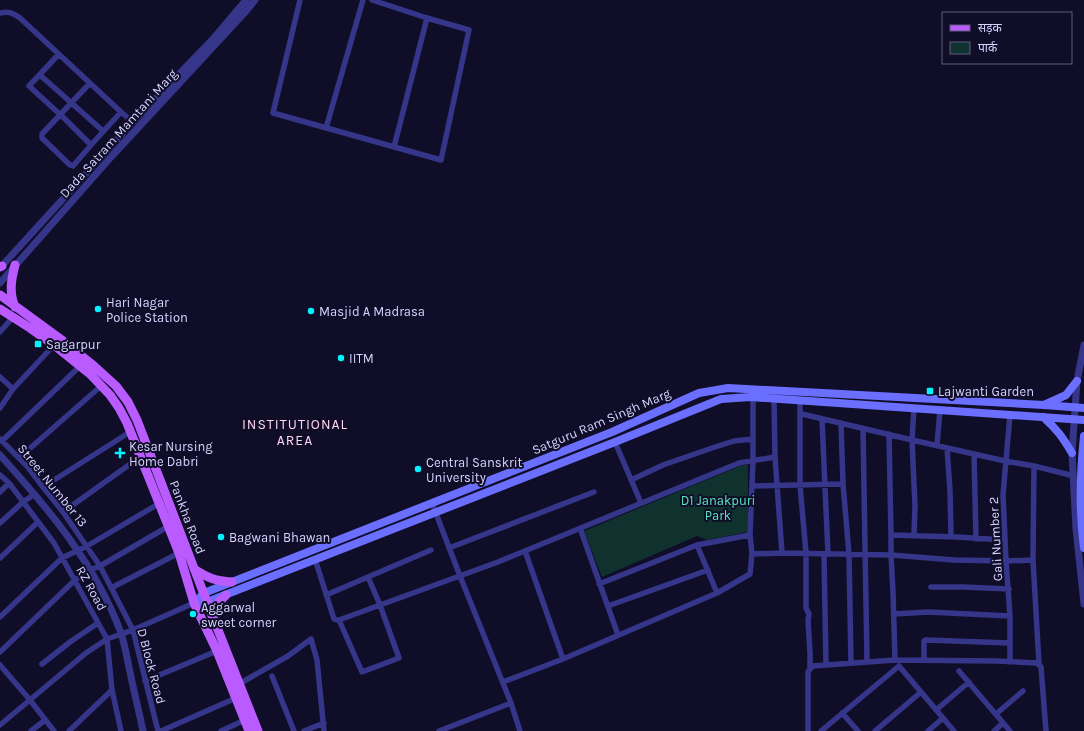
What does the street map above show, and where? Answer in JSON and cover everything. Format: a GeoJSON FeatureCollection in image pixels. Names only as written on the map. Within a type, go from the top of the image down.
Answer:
{"type":"FeatureCollection","features":[{"type":"Feature","properties":{"kind":"main road"},"geometry":{"type":"LineString","coordinates":[[15,266],[12,274],[11,288],[12,300],[15,307]]}},
{"type":"Feature","properties":{"kind":"main road","name":"Pankha Road"},"geometry":{"type":"LineString","coordinates":[[0,295],[94,366],[116,386],[128,402],[137,420],[258,731]]}},
{"type":"Feature","properties":{"kind":"main road","name":"Pankha Road"},"geometry":{"type":"LineString","coordinates":[[0,309],[54,345],[80,366],[110,395],[119,408],[127,423],[169,526],[194,603],[217,651],[249,731]]}},
{"type":"Feature","properties":{"kind":"main road"},"geometry":{"type":"LineString","coordinates":[[1044,405],[1066,395],[1076,381]]}},
{"type":"Feature","properties":{"kind":"main road","name":"Satguru Ram Singh Marg"},"geometry":{"type":"LineString","coordinates":[[194,603],[232,582],[612,432],[698,393],[728,388],[1084,408]]}},
{"type":"Feature","properties":{"kind":"main road","name":"Satguru Ram Singh Marg"},"geometry":{"type":"LineString","coordinates":[[205,598],[226,595],[721,399],[774,399],[1084,420]]}},
{"type":"Feature","properties":{"kind":"main road"},"geometry":{"type":"LineString","coordinates":[[1042,417],[1062,436],[1072,454]]}},
{"type":"Feature","properties":{"kind":"main road"},"geometry":{"type":"LineString","coordinates":[[1084,436],[1081,469],[1082,528],[1084,548]]}},
{"type":"Feature","properties":{"kind":"main road"},"geometry":{"type":"LineString","coordinates":[[194,568],[207,577],[232,582]]}},
{"type":"Feature","properties":{"kind":"main road"},"geometry":{"type":"LineString","coordinates":[[212,616],[215,606],[226,595]]}},
{"type":"Feature","properties":{"kind":"street","name":"Dada Satram Mamtani Marg"},"geometry":{"type":"LineString","coordinates":[[1,267],[133,122],[213,39],[246,0]]}},
{"type":"Feature","properties":{"kind":"street","name":"Dada Satram Mamtani Marg"},"geometry":{"type":"LineString","coordinates":[[0,282],[111,157],[255,0]]}},
{"type":"Feature","properties":{"kind":"street"},"geometry":{"type":"LineString","coordinates":[[300,0],[273,113],[441,160],[469,30],[372,0]]}},
{"type":"Feature","properties":{"kind":"street"},"geometry":{"type":"LineString","coordinates":[[326,128],[363,0]]}},
{"type":"Feature","properties":{"kind":"street"},"geometry":{"type":"LineString","coordinates":[[0,13],[13,13],[20,18],[133,122]]}},
{"type":"Feature","properties":{"kind":"street"},"geometry":{"type":"LineString","coordinates":[[394,147],[427,18]]}},
{"type":"Feature","properties":{"kind":"street"},"geometry":{"type":"LineString","coordinates":[[58,54],[29,86],[91,145]]}},
{"type":"Feature","properties":{"kind":"street"},"geometry":{"type":"LineString","coordinates":[[40,74],[103,132]]}},
{"type":"Feature","properties":{"kind":"street"},"geometry":{"type":"LineString","coordinates":[[90,84],[42,134],[42,138],[70,165],[73,166],[121,112]]}},
{"type":"Feature","properties":{"kind":"street"},"geometry":{"type":"LineString","coordinates":[[0,332],[13,317]]}},
{"type":"Feature","properties":{"kind":"street"},"geometry":{"type":"LineString","coordinates":[[0,408],[13,389],[54,345]]}},
{"type":"Feature","properties":{"kind":"street"},"geometry":{"type":"LineString","coordinates":[[1084,345],[1076,381],[1072,454],[1076,529],[1084,604]]}},
{"type":"Feature","properties":{"kind":"street"},"geometry":{"type":"LineString","coordinates":[[1,440],[80,366]]}},
{"type":"Feature","properties":{"kind":"street"},"geometry":{"type":"LineString","coordinates":[[0,377],[13,389]]}},
{"type":"Feature","properties":{"kind":"street"},"geometry":{"type":"LineString","coordinates":[[1076,381],[1081,389],[1084,390]]}},
{"type":"Feature","properties":{"kind":"street"},"geometry":{"type":"LineString","coordinates":[[19,458],[101,386]]}},
{"type":"Feature","properties":{"kind":"street"},"geometry":{"type":"LineString","coordinates":[[503,682],[563,659],[717,593],[750,574],[752,554],[750,535],[753,461],[753,398]]}},
{"type":"Feature","properties":{"kind":"street"},"geometry":{"type":"LineString","coordinates":[[774,399],[775,457],[782,553]]}},
{"type":"Feature","properties":{"kind":"street"},"geometry":{"type":"LineString","coordinates":[[800,401],[800,485],[806,553],[806,608],[809,614],[810,653],[810,669],[808,672],[808,731]]}},
{"type":"Feature","properties":{"kind":"street"},"geometry":{"type":"LineString","coordinates":[[914,408],[912,440],[915,506],[914,535]]}},
{"type":"Feature","properties":{"kind":"street"},"geometry":{"type":"LineString","coordinates":[[937,445],[940,410]]}},
{"type":"Feature","properties":{"kind":"street"},"geometry":{"type":"LineString","coordinates":[[800,412],[802,414],[822,419],[1074,476]]}},
{"type":"Feature","properties":{"kind":"street","name":"Gali Number 2"},"geometry":{"type":"LineString","coordinates":[[1010,415],[1003,495],[1010,616],[1010,662]]}},
{"type":"Feature","properties":{"kind":"street"},"geometry":{"type":"LineString","coordinates":[[822,419],[825,485],[826,665]]}},
{"type":"Feature","properties":{"kind":"street"},"geometry":{"type":"LineString","coordinates":[[841,423],[843,484],[849,554],[851,663]]}},
{"type":"Feature","properties":{"kind":"street"},"geometry":{"type":"LineString","coordinates":[[863,428],[868,662]]}},
{"type":"Feature","properties":{"kind":"street"},"geometry":{"type":"LineString","coordinates":[[44,487],[130,432]]}},
{"type":"Feature","properties":{"kind":"street"},"geometry":{"type":"LineString","coordinates":[[889,434],[890,555],[895,660]]}},
{"type":"Feature","properties":{"kind":"street"},"geometry":{"type":"LineString","coordinates":[[631,480],[663,465],[715,447],[734,441],[753,438]]}},
{"type":"Feature","properties":{"kind":"street","name":"Street Number 13"},"geometry":{"type":"LineString","coordinates":[[1,440],[27,466],[87,546]]}},
{"type":"Feature","properties":{"kind":"street"},"geometry":{"type":"LineString","coordinates":[[615,442],[641,503]]}},
{"type":"Feature","properties":{"kind":"street"},"geometry":{"type":"LineString","coordinates":[[947,448],[950,491],[950,537]]}},
{"type":"Feature","properties":{"kind":"street"},"geometry":{"type":"LineString","coordinates":[[974,454],[976,538]]}},
{"type":"Feature","properties":{"kind":"street"},"geometry":{"type":"LineString","coordinates":[[0,455],[35,494],[62,528],[78,550],[107,601],[121,634],[144,731]]}},
{"type":"Feature","properties":{"kind":"street"},"geometry":{"type":"LineString","coordinates":[[63,512],[140,457]]}},
{"type":"Feature","properties":{"kind":"street"},"geometry":{"type":"LineString","coordinates":[[315,559],[334,619],[340,620],[525,551],[739,463],[775,457]]}},
{"type":"Feature","properties":{"kind":"street"},"geometry":{"type":"LineString","coordinates":[[1034,466],[1033,560],[1039,664],[1041,666],[1046,731]]}},
{"type":"Feature","properties":{"kind":"street","name":"RZ Road"},"geometry":{"type":"LineString","coordinates":[[0,474],[9,483],[54,543],[107,639],[112,690],[121,731]]}},
{"type":"Feature","properties":{"kind":"street"},"geometry":{"type":"LineString","coordinates":[[0,492],[9,483]]}},
{"type":"Feature","properties":{"kind":"street"},"geometry":{"type":"LineString","coordinates":[[752,486],[843,484]]}},
{"type":"Feature","properties":{"kind":"street"},"geometry":{"type":"LineString","coordinates":[[450,548],[594,492]]}},
{"type":"Feature","properties":{"kind":"street"},"geometry":{"type":"LineString","coordinates":[[0,523],[23,502],[35,494]]}},
{"type":"Feature","properties":{"kind":"street"},"geometry":{"type":"LineString","coordinates":[[0,617],[62,558],[87,546],[160,503]]}},
{"type":"Feature","properties":{"kind":"street"},"geometry":{"type":"LineString","coordinates":[[432,503],[503,682],[520,731]]}},
{"type":"Feature","properties":{"kind":"street"},"geometry":{"type":"LineString","coordinates":[[0,558],[38,522]]}},
{"type":"Feature","properties":{"kind":"street"},"geometry":{"type":"LineString","coordinates":[[1076,529],[1080,522],[1084,522]]}},
{"type":"Feature","properties":{"kind":"street"},"geometry":{"type":"LineString","coordinates":[[0,652],[75,580],[169,526]]}},
{"type":"Feature","properties":{"kind":"street"},"geometry":{"type":"LineString","coordinates":[[580,528],[618,635]]}},
{"type":"Feature","properties":{"kind":"street"},"geometry":{"type":"LineString","coordinates":[[599,584],[697,545],[750,535]]}},
{"type":"Feature","properties":{"kind":"street"},"geometry":{"type":"LineString","coordinates":[[891,535],[1005,540]]}},
{"type":"Feature","properties":{"kind":"street"},"geometry":{"type":"LineString","coordinates":[[697,545],[717,593]]}},
{"type":"Feature","properties":{"kind":"street","name":"D Block Road"},"geometry":{"type":"LineString","coordinates":[[87,546],[100,566],[133,630],[158,731]]}},
{"type":"Feature","properties":{"kind":"street"},"geometry":{"type":"LineString","coordinates":[[326,595],[431,550]]}},
{"type":"Feature","properties":{"kind":"street"},"geometry":{"type":"LineString","coordinates":[[525,551],[563,659]]}},
{"type":"Feature","properties":{"kind":"street"},"geometry":{"type":"LineString","coordinates":[[111,588],[179,553]]}},
{"type":"Feature","properties":{"kind":"street"},"geometry":{"type":"LineString","coordinates":[[752,554],[866,554],[954,560],[1033,560]]}},
{"type":"Feature","properties":{"kind":"street"},"geometry":{"type":"LineString","coordinates":[[608,606],[708,570]]}},
{"type":"Feature","properties":{"kind":"street"},"geometry":{"type":"LineString","coordinates":[[340,620],[362,672],[398,658],[380,605],[368,577]]}},
{"type":"Feature","properties":{"kind":"street"},"geometry":{"type":"LineString","coordinates":[[931,587],[1008,589]]}},
{"type":"Feature","properties":{"kind":"street"},"geometry":{"type":"LineString","coordinates":[[0,725],[86,653],[107,639],[133,630],[194,603]]}},
{"type":"Feature","properties":{"kind":"street"},"geometry":{"type":"LineString","coordinates":[[894,614],[928,612],[1010,616]]}},
{"type":"Feature","properties":{"kind":"street"},"geometry":{"type":"LineString","coordinates":[[42,664],[98,622]]}},
{"type":"Feature","properties":{"kind":"street"},"geometry":{"type":"LineString","coordinates":[[239,684],[288,656],[311,639],[317,660],[324,731]]}},
{"type":"Feature","properties":{"kind":"street"},"geometry":{"type":"LineString","coordinates":[[924,660],[924,641],[926,640],[1010,643]]}},
{"type":"Feature","properties":{"kind":"street"},"geometry":{"type":"LineString","coordinates":[[146,681],[217,651]]}},
{"type":"Feature","properties":{"kind":"street"},"geometry":{"type":"LineString","coordinates":[[810,669],[813,666],[895,660],[1039,664]]}},
{"type":"Feature","properties":{"kind":"street"},"geometry":{"type":"LineString","coordinates":[[0,665],[54,731]]}},
{"type":"Feature","properties":{"kind":"street"},"geometry":{"type":"LineString","coordinates":[[821,731],[899,666],[954,731]]}},
{"type":"Feature","properties":{"kind":"street"},"geometry":{"type":"LineString","coordinates":[[960,671],[1010,731]]}},
{"type":"Feature","properties":{"kind":"street"},"geometry":{"type":"LineString","coordinates":[[272,676],[294,731]]}},
{"type":"Feature","properties":{"kind":"street"},"geometry":{"type":"LineString","coordinates":[[936,710],[969,682]]}},
{"type":"Feature","properties":{"kind":"street"},"geometry":{"type":"LineString","coordinates":[[69,731],[112,690]]}},
{"type":"Feature","properties":{"kind":"street"},"geometry":{"type":"LineString","coordinates":[[996,714],[1023,691]]}},
{"type":"Feature","properties":{"kind":"street"},"geometry":{"type":"LineString","coordinates":[[875,731],[921,692]]}},
{"type":"Feature","properties":{"kind":"street"},"geometry":{"type":"LineString","coordinates":[[161,731],[236,698]]}},
{"type":"Feature","properties":{"kind":"street"},"geometry":{"type":"LineString","coordinates":[[439,731],[511,703]]}},
{"type":"Feature","properties":{"kind":"street"},"geometry":{"type":"LineString","coordinates":[[842,713],[858,731]]}},
{"type":"Feature","properties":{"kind":"street"},"geometry":{"type":"LineString","coordinates":[[928,731],[943,718]]}},
{"type":"Feature","properties":{"kind":"street"},"geometry":{"type":"LineString","coordinates":[[31,731],[45,720]]}},
{"type":"Feature","properties":{"kind":"street"},"geometry":{"type":"LineString","coordinates":[[221,731],[245,720]]}},
{"type":"Feature","properties":{"kind":"street"},"geometry":{"type":"LineString","coordinates":[[304,731],[324,723]]}},
{"type":"Feature","properties":{"kind":"street"},"geometry":{"type":"LineString","coordinates":[[994,731],[1003,723]]}},
{"type":"Feature","properties":{"kind":"green space","name":"D1 Janakpuri Park"},"geometry":{"type":"Polygon","coordinates":[[[748,465],[748,532],[707,540],[697,536],[602,577],[584,531],[740,466],[748,465]]]}},
{"type":"Feature","properties":{"kind":"place","name":"Hari Nagar Police Station"},"geometry":{"type":"Point","coordinates":[98,309]}},
{"type":"Feature","properties":{"kind":"place","name":"Masjid A Madrasa"},"geometry":{"type":"Point","coordinates":[311,311]}},
{"type":"Feature","properties":{"kind":"place","name":"Sagarpur"},"geometry":{"type":"Point","coordinates":[38,344]}},
{"type":"Feature","properties":{"kind":"place","name":"IITM"},"geometry":{"type":"Point","coordinates":[341,358]}},
{"type":"Feature","properties":{"kind":"place","name":"Lajwanti Garden"},"geometry":{"type":"Point","coordinates":[930,391]}},
{"type":"Feature","properties":{"kind":"place","name":"Kesar Nursing Home Dabri"},"geometry":{"type":"Point","coordinates":[120,453]}},
{"type":"Feature","properties":{"kind":"place","name":"Central Sanskrit University"},"geometry":{"type":"Point","coordinates":[418,469]}},
{"type":"Feature","properties":{"kind":"place","name":"Bagwani Bhawan"},"geometry":{"type":"Point","coordinates":[221,537]}},
{"type":"Feature","properties":{"kind":"place","name":"Aggarwal sweet corner"},"geometry":{"type":"Point","coordinates":[193,614]}},
{"type":"Feature","properties":{"kind":"district","name":"INSTITUTIONAL AREA"},"geometry":{"type":"Point","coordinates":[295,432]}}]}
